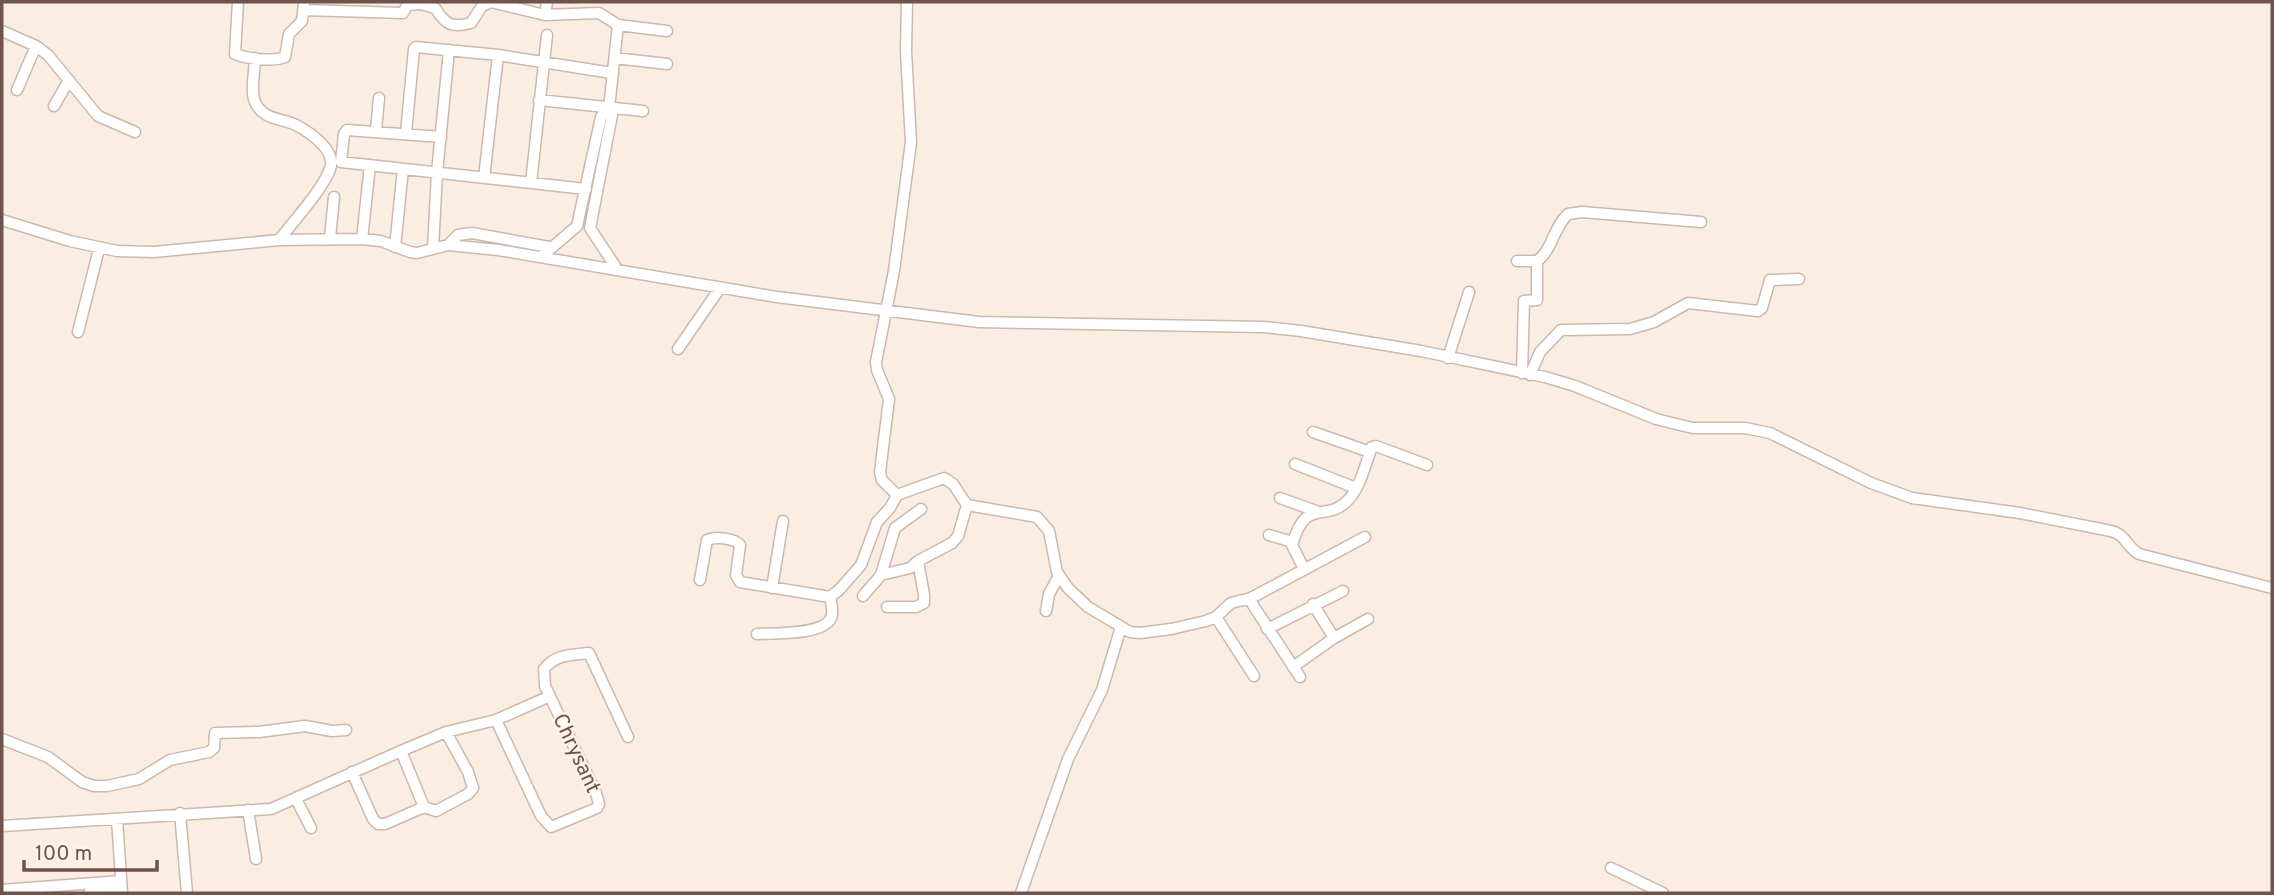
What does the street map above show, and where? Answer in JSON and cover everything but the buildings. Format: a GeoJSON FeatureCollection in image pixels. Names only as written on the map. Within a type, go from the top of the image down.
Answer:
{"type":"FeatureCollection","features":[{"type":"Feature","properties":{"kind":"street"},"geometry":{"type":"LineString","coordinates":[[238,2],[235,52],[238,56],[255,58],[285,57],[289,34],[300,25],[304,6],[401,13],[405,12],[409,3],[420,4],[435,8],[442,20],[456,26],[471,23],[482,6],[488,2],[545,15],[599,13],[612,21],[667,30]]}},
{"type":"Feature","properties":{"kind":"street"},"geometry":{"type":"LineString","coordinates":[[545,15],[547,2]]}},
{"type":"Feature","properties":{"kind":"street"},"geometry":{"type":"LineString","coordinates":[[581,2],[581,14]]}},
{"type":"Feature","properties":{"kind":"street"},"geometry":{"type":"LineString","coordinates":[[897,495],[882,480],[880,472],[889,405],[887,390],[876,362],[887,311],[911,142],[906,51],[907,2]]}},
{"type":"Feature","properties":{"kind":"street"},"geometry":{"type":"LineString","coordinates":[[612,21],[615,58],[609,108],[612,115],[590,228],[615,266]]}},
{"type":"Feature","properties":{"kind":"street"},"geometry":{"type":"LineString","coordinates":[[2,32],[36,46],[48,55],[104,120],[135,132]]}},
{"type":"Feature","properties":{"kind":"street"},"geometry":{"type":"LineString","coordinates":[[531,183],[547,35]]}},
{"type":"Feature","properties":{"kind":"street"},"geometry":{"type":"LineString","coordinates":[[17,90],[36,46]]}},
{"type":"Feature","properties":{"kind":"street"},"geometry":{"type":"LineString","coordinates":[[406,134],[414,48],[418,46],[498,55],[612,73]]}},
{"type":"Feature","properties":{"kind":"street"},"geometry":{"type":"LineString","coordinates":[[433,249],[437,173],[449,50]]}},
{"type":"Feature","properties":{"kind":"street"},"geometry":{"type":"LineString","coordinates":[[484,178],[498,55]]}},
{"type":"Feature","properties":{"kind":"street"},"geometry":{"type":"LineString","coordinates":[[255,58],[254,96],[258,107],[274,119],[289,122],[305,130],[329,152],[332,161],[329,173],[320,187],[279,240]]}},
{"type":"Feature","properties":{"kind":"street"},"geometry":{"type":"LineString","coordinates":[[615,58],[667,64]]}},
{"type":"Feature","properties":{"kind":"street"},"geometry":{"type":"LineString","coordinates":[[54,106],[69,80]]}},
{"type":"Feature","properties":{"kind":"street"},"geometry":{"type":"LineString","coordinates":[[376,131],[379,97]]}},
{"type":"Feature","properties":{"kind":"street"},"geometry":{"type":"LineString","coordinates":[[539,100],[643,111]]}},
{"type":"Feature","properties":{"kind":"street"},"geometry":{"type":"LineString","coordinates":[[541,257],[549,247],[577,226],[601,117],[609,108]]}},
{"type":"Feature","properties":{"kind":"street"},"geometry":{"type":"LineString","coordinates":[[441,137],[347,130],[343,138],[341,162],[586,189]]}},
{"type":"Feature","properties":{"kind":"street"},"geometry":{"type":"LineString","coordinates":[[362,239],[370,166]]}},
{"type":"Feature","properties":{"kind":"street"},"geometry":{"type":"LineString","coordinates":[[395,247],[403,169]]}},
{"type":"Feature","properties":{"kind":"street"},"geometry":{"type":"LineString","coordinates":[[330,238],[334,197]]}},
{"type":"Feature","properties":{"kind":"street"},"geometry":{"type":"LineString","coordinates":[[1517,261],[1537,261],[1543,257],[1562,219],[1574,212],[1701,222]]}},
{"type":"Feature","properties":{"kind":"street"},"geometry":{"type":"LineString","coordinates":[[2,220],[99,249],[155,252],[279,240],[362,239],[381,241],[417,253],[448,245],[541,257],[720,288],[1006,324],[1284,328],[1526,374],[1575,386],[1656,419],[1693,428],[1745,428],[1770,433],[1871,483],[1912,498],[2020,513],[2119,533],[2139,554],[2272,588]]}},
{"type":"Feature","properties":{"kind":"street"},"geometry":{"type":"LineString","coordinates":[[577,226],[590,228]]}},
{"type":"Feature","properties":{"kind":"street"},"geometry":{"type":"LineString","coordinates":[[448,245],[458,235],[466,233],[549,247]]}},
{"type":"Feature","properties":{"kind":"street"},"geometry":{"type":"LineString","coordinates":[[78,332],[99,249]]}},
{"type":"Feature","properties":{"kind":"street"},"geometry":{"type":"LineString","coordinates":[[1526,374],[1524,301],[1538,298],[1537,261]]}},
{"type":"Feature","properties":{"kind":"street"},"geometry":{"type":"LineString","coordinates":[[1526,374],[1540,352],[1560,330],[1630,329],[1654,322],[1688,303],[1758,311],[1762,308],[1770,280],[1798,279]]}},
{"type":"Feature","properties":{"kind":"street"},"geometry":{"type":"LineString","coordinates":[[678,349],[720,288]]}},
{"type":"Feature","properties":{"kind":"street"},"geometry":{"type":"LineString","coordinates":[[1448,358],[1469,292]]}},
{"type":"Feature","properties":{"kind":"street"},"geometry":{"type":"LineString","coordinates":[[1313,432],[1370,452]]}},
{"type":"Feature","properties":{"kind":"street"},"geometry":{"type":"LineString","coordinates":[[1304,569],[1293,549],[1293,542],[1304,519],[1316,511],[1342,506],[1348,501],[1372,447],[1376,446],[1427,465]]}},
{"type":"Feature","properties":{"kind":"street"},"geometry":{"type":"LineString","coordinates":[[1295,464],[1356,488]]}},
{"type":"Feature","properties":{"kind":"street"},"geometry":{"type":"LineString","coordinates":[[700,580],[707,540],[716,538],[737,541],[740,545],[736,575],[738,580],[830,597],[861,565],[877,522],[890,508],[897,495],[942,478],[955,487],[968,505],[1023,513],[1041,520],[1049,531],[1053,559],[1059,576],[1074,595],[1088,607],[1130,632],[1182,627],[1216,617],[1231,603],[1249,599],[1365,537]]}},
{"type":"Feature","properties":{"kind":"street"},"geometry":{"type":"LineString","coordinates":[[1280,498],[1316,511]]}},
{"type":"Feature","properties":{"kind":"street"},"geometry":{"type":"LineString","coordinates":[[881,575],[910,568],[918,561],[945,549],[958,536],[968,505]]}},
{"type":"Feature","properties":{"kind":"street"},"geometry":{"type":"LineString","coordinates":[[863,596],[881,575],[895,528],[921,509]]}},
{"type":"Feature","properties":{"kind":"street"},"geometry":{"type":"LineString","coordinates":[[772,588],[783,521]]}},
{"type":"Feature","properties":{"kind":"street"},"geometry":{"type":"LineString","coordinates":[[1269,535],[1293,542]]}},
{"type":"Feature","properties":{"kind":"street"},"geometry":{"type":"LineString","coordinates":[[887,607],[916,607],[924,603],[918,561]]}},
{"type":"Feature","properties":{"kind":"street"},"geometry":{"type":"LineString","coordinates":[[1046,611],[1049,594],[1059,576]]}},
{"type":"Feature","properties":{"kind":"street"},"geometry":{"type":"LineString","coordinates":[[1267,629],[1343,591]]}},
{"type":"Feature","properties":{"kind":"street"},"geometry":{"type":"LineString","coordinates":[[757,634],[803,632],[818,628],[830,619],[832,614],[830,597]]}},
{"type":"Feature","properties":{"kind":"street"},"geometry":{"type":"LineString","coordinates":[[1249,599],[1300,677]]}},
{"type":"Feature","properties":{"kind":"street"},"geometry":{"type":"LineString","coordinates":[[1313,604],[1334,638]]}},
{"type":"Feature","properties":{"kind":"street"},"geometry":{"type":"LineString","coordinates":[[1216,617],[1254,676]]}},
{"type":"Feature","properties":{"kind":"street"},"geometry":{"type":"LineString","coordinates":[[1293,667],[1334,638],[1368,619]]}},
{"type":"Feature","properties":{"kind":"street"},"geometry":{"type":"LineString","coordinates":[[1021,893],[1068,759],[1102,690],[1121,627]]}},
{"type":"Feature","properties":{"kind":"street"},"geometry":{"type":"LineString","coordinates":[[2,826],[271,809],[446,732],[496,720],[550,696],[543,677],[544,669],[550,662],[567,655],[589,653],[628,737]]}},
{"type":"Feature","properties":{"kind":"street","name":"Chrysant"},"geometry":{"type":"LineString","coordinates":[[496,720],[541,816],[548,826],[555,827],[597,808],[599,804],[550,696]]}},
{"type":"Feature","properties":{"kind":"street"},"geometry":{"type":"LineString","coordinates":[[2,739],[48,758],[82,782],[107,786],[139,779],[170,760],[209,752],[214,748],[215,733],[259,732],[305,726],[332,731],[346,730]]}},
{"type":"Feature","properties":{"kind":"street"},"geometry":{"type":"LineString","coordinates":[[352,772],[373,819],[378,824],[385,824],[424,807],[436,811],[468,794],[473,788],[468,772],[446,732]]}},
{"type":"Feature","properties":{"kind":"street"},"geometry":{"type":"LineString","coordinates":[[401,751],[424,807]]}},
{"type":"Feature","properties":{"kind":"street"},"geometry":{"type":"LineString","coordinates":[[296,799],[311,828]]}},
{"type":"Feature","properties":{"kind":"street"},"geometry":{"type":"LineString","coordinates":[[248,810],[256,859]]}},
{"type":"Feature","properties":{"kind":"street"},"geometry":{"type":"LineString","coordinates":[[180,813],[187,893]]}},
{"type":"Feature","properties":{"kind":"street"},"geometry":{"type":"LineString","coordinates":[[117,819],[122,888]]}},
{"type":"Feature","properties":{"kind":"street"},"geometry":{"type":"LineString","coordinates":[[1611,869],[1647,889],[1663,893]]}},
{"type":"Feature","properties":{"kind":"street"},"geometry":{"type":"LineString","coordinates":[[2,891],[122,888]]}},
{"type":"Feature","properties":{"kind":"street"},"geometry":{"type":"LineString","coordinates":[[89,893],[122,888]]}}]}
